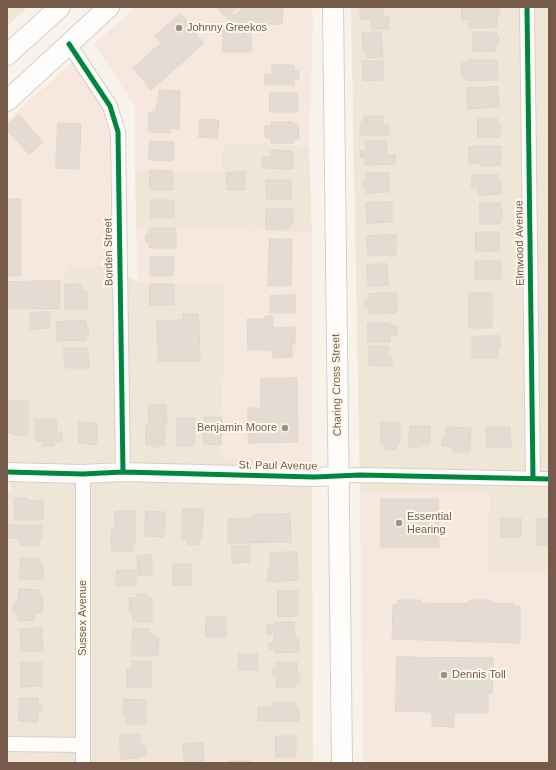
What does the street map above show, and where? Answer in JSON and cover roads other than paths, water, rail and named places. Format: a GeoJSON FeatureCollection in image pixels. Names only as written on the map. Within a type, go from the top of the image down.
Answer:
{"type":"FeatureCollection","features":[{"type":"Feature","properties":{"kind":"main road"},"geometry":{"type":"LineString","coordinates":[[7,55],[60,7]]}},
{"type":"Feature","properties":{"kind":"main road"},"geometry":{"type":"LineString","coordinates":[[7,101],[109,7]]}},
{"type":"Feature","properties":{"kind":"main road","name":"Charing Cross Street"},"geometry":{"type":"LineString","coordinates":[[333,7],[342,763]]}},
{"type":"Feature","properties":{"kind":"street","name":"Elmwood Avenue"},"geometry":{"type":"LineString","coordinates":[[526,7],[533,478]]}},
{"type":"Feature","properties":{"kind":"street","name":"Borden Street"},"geometry":{"type":"LineString","coordinates":[[69,44],[110,106],[118,132],[123,472]]}},
{"type":"Feature","properties":{"kind":"street","name":"St. Paul Avenue"},"geometry":{"type":"LineString","coordinates":[[7,472],[83,474],[123,472],[314,477],[368,475],[549,478]]}},
{"type":"Feature","properties":{"kind":"street","name":"Sussex Avenue"},"geometry":{"type":"LineString","coordinates":[[83,474],[83,763]]}},
{"type":"Feature","properties":{"kind":"street"},"geometry":{"type":"LineString","coordinates":[[7,744],[83,744]]}},
{"type":"Feature","properties":{"kind":"place","name":"Johnny Greekos"},"geometry":{"type":"Point","coordinates":[179,28]}},
{"type":"Feature","properties":{"kind":"place","name":"Benjamin Moore"},"geometry":{"type":"Point","coordinates":[285,428]}},
{"type":"Feature","properties":{"kind":"place","name":"Essential Hearing"},"geometry":{"type":"Point","coordinates":[399,523]}},
{"type":"Feature","properties":{"kind":"place","name":"Dennis Toll"},"geometry":{"type":"Point","coordinates":[444,675]}}]}
